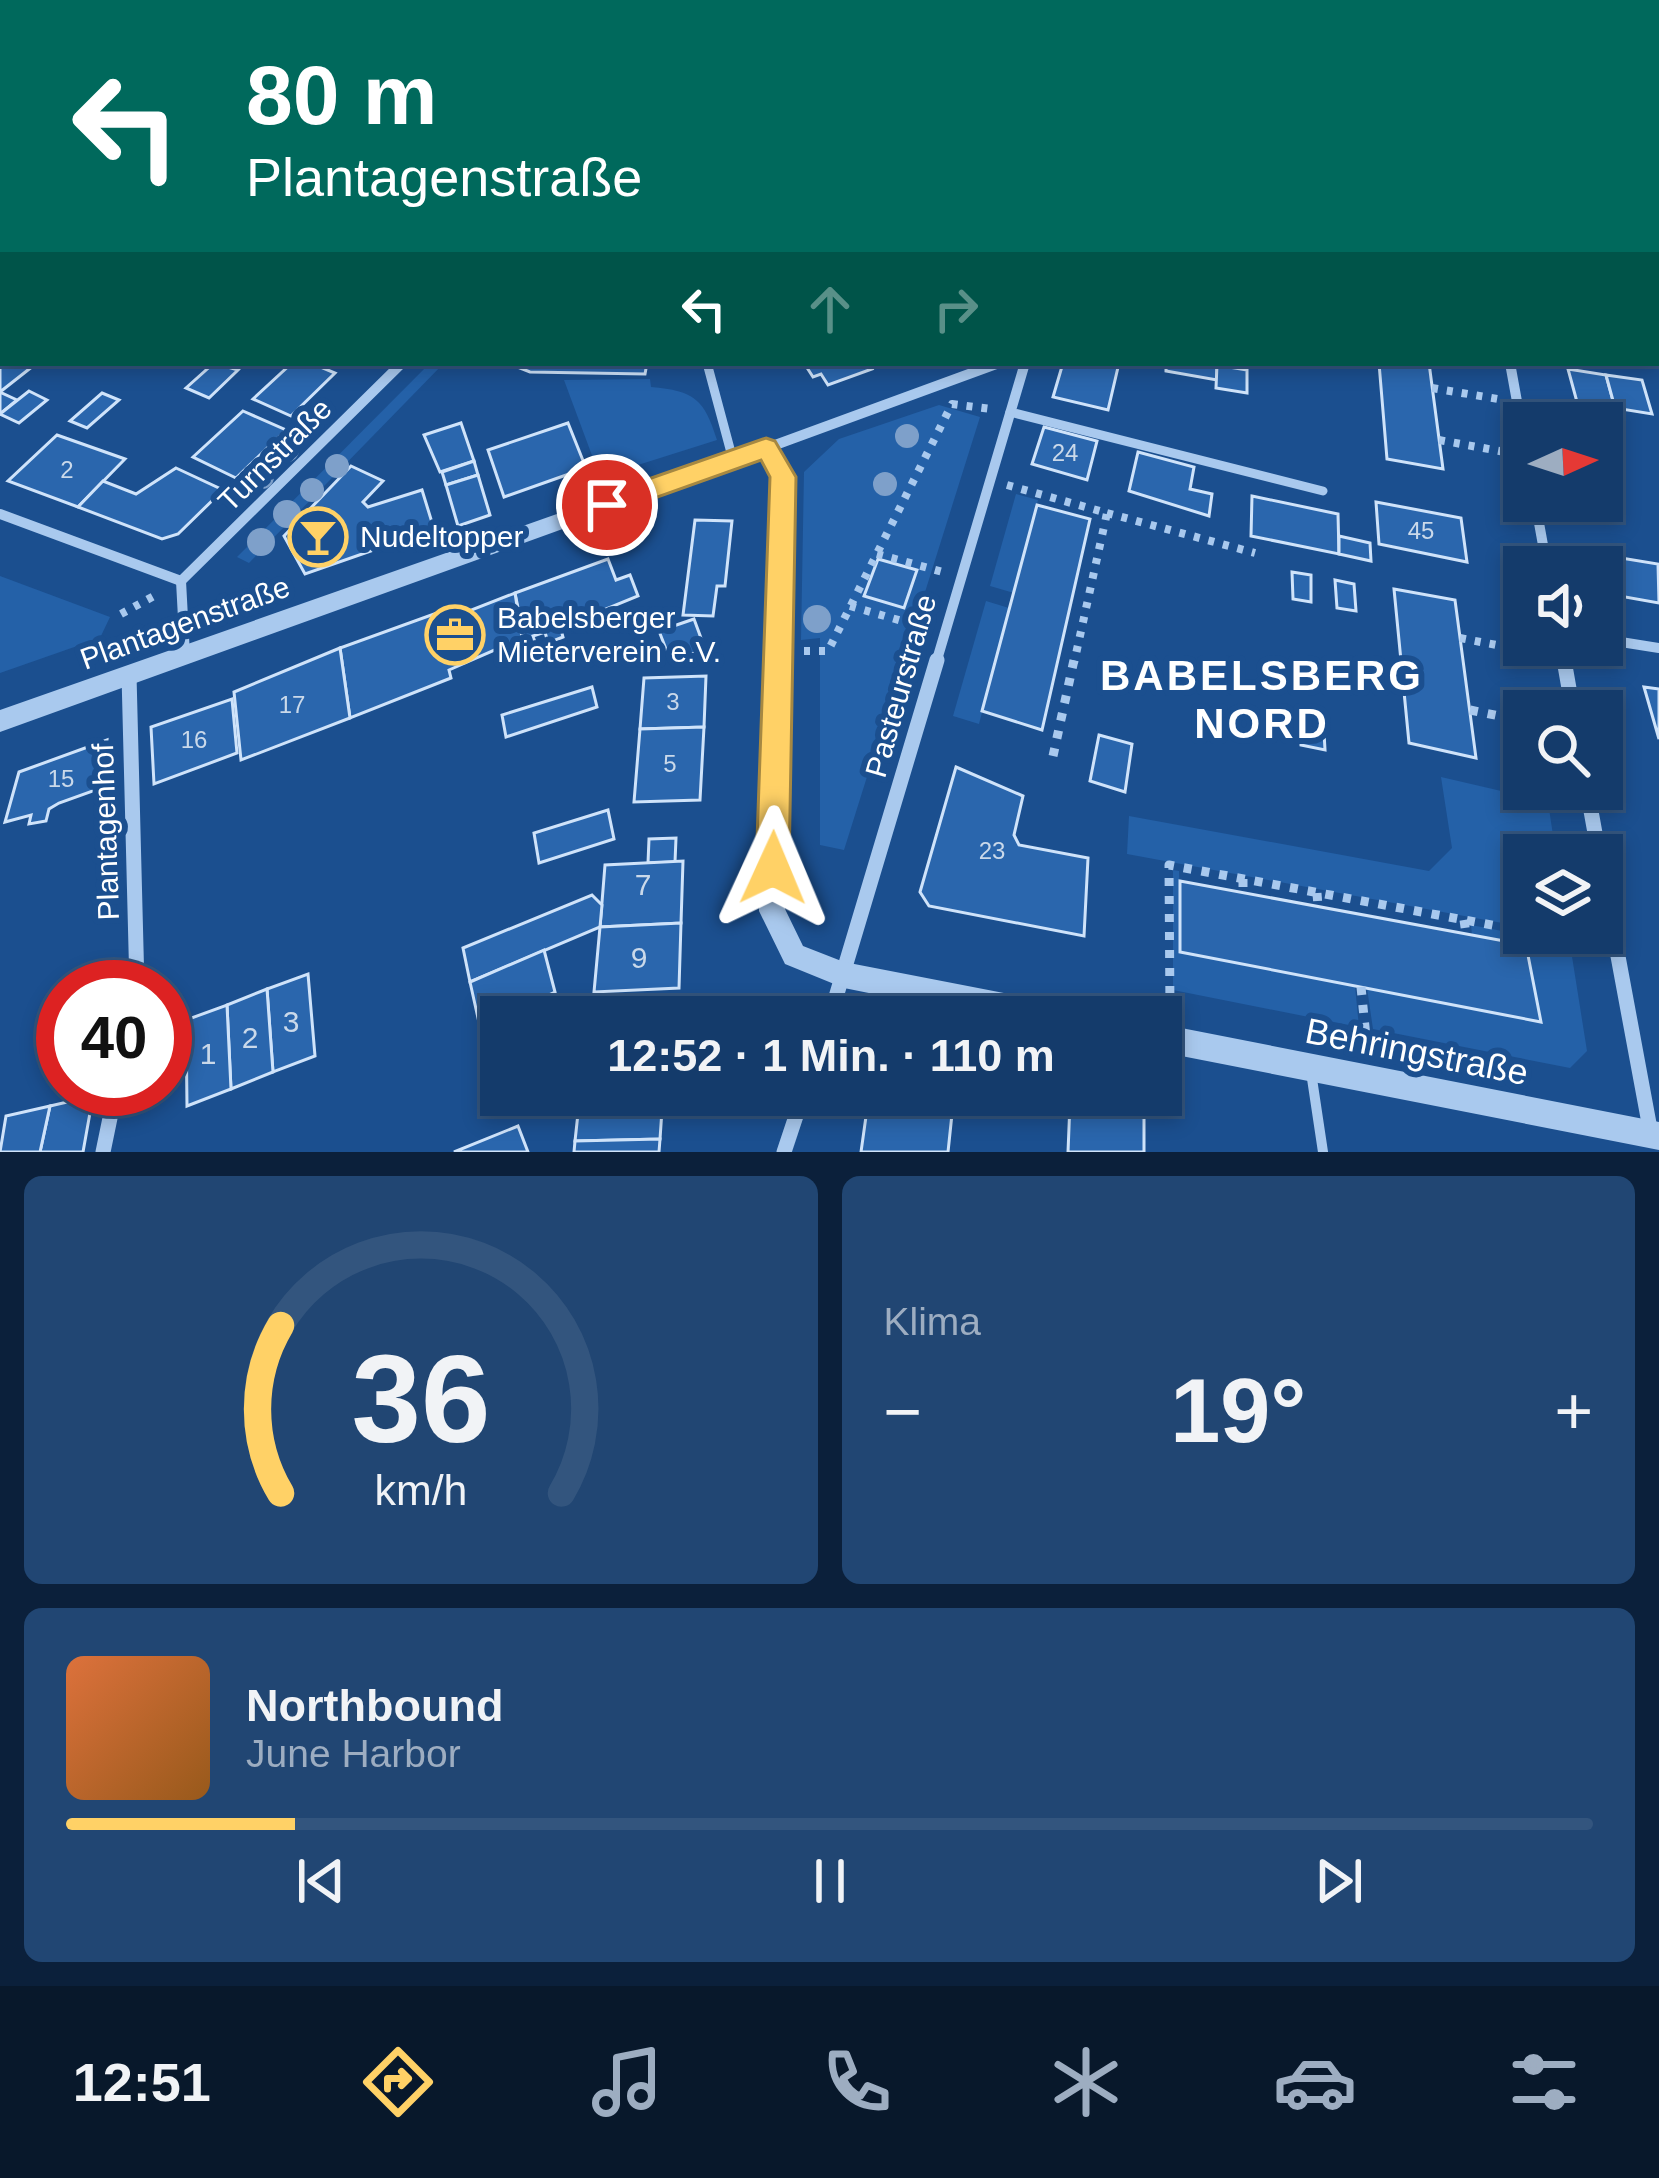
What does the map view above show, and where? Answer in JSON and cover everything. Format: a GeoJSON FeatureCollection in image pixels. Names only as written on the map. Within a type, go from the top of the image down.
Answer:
{"type":"FeatureCollection","features":[{"type":"Feature","properties":{"kind":"street","name":"Turnstraße"},"geometry":{"type":"LineString","coordinates":[[181,580],[399,366]]}},
{"type":"Feature","properties":{"kind":"street","name":"Plantagenstraße"},"geometry":{"type":"LineString","coordinates":[[0,721],[991,366]]}},
{"type":"Feature","properties":{"kind":"street","name":"Pasteurstraße"},"geometry":{"type":"LineString","coordinates":[[837,996],[1024,366]]}},
{"type":"Feature","properties":{"kind":"street"},"geometry":{"type":"LineString","coordinates":[[1511,366],[1517,402]]}},
{"type":"Feature","properties":{"kind":"street"},"geometry":{"type":"LineString","coordinates":[[766,448],[783,477],[772,911],[794,955],[844,975],[950,996]]}},
{"type":"Feature","properties":{"kind":"street"},"geometry":{"type":"LineString","coordinates":[[0,514],[181,580],[185,655]]}},
{"type":"Feature","properties":{"kind":"street"},"geometry":{"type":"LineString","coordinates":[[1623,642],[1659,648]]}},
{"type":"Feature","properties":{"kind":"street","name":"Plantagenhof"},"geometry":{"type":"LineString","coordinates":[[129,675],[136,960]]}},
{"type":"Feature","properties":{"kind":"street"},"geometry":{"type":"LineString","coordinates":[[1617,954],[1655,1135]]}},
{"type":"Feature","properties":{"kind":"street","name":"Behringstraße"},"geometry":{"type":"LineString","coordinates":[[1182,1041],[1655,1135]]}},
{"type":"Feature","properties":{"kind":"street"},"geometry":{"type":"LineString","coordinates":[[103,1152],[110,1116]]}},
{"type":"Feature","properties":{"kind":"street"},"geometry":{"type":"LineString","coordinates":[[784,1152],[796,1116]]}},
{"type":"Feature","properties":{"kind":"lane"},"geometry":{"type":"LineString","coordinates":[[708,366],[733,460]]}},
{"type":"Feature","properties":{"kind":"lane"},"geometry":{"type":"LineString","coordinates":[[1010,412],[1323,490]]}},
{"type":"Feature","properties":{"kind":"lane"},"geometry":{"type":"LineString","coordinates":[[1310,1067],[1323,1152]]}},
{"type":"Feature","properties":{"kind":"path"},"geometry":{"type":"LineString","coordinates":[[1432,388],[1517,402]]}},
{"type":"Feature","properties":{"kind":"path"},"geometry":{"type":"LineString","coordinates":[[779,650],[828,651],[952,404],[1010,412]]}},
{"type":"Feature","properties":{"kind":"path"},"geometry":{"type":"LineString","coordinates":[[1439,440],[1503,451]]}},
{"type":"Feature","properties":{"kind":"path"},"geometry":{"type":"LineString","coordinates":[[990,481],[1255,553]]}},
{"type":"Feature","properties":{"kind":"path"},"geometry":{"type":"LineString","coordinates":[[1053,756],[1107,513]]}},
{"type":"Feature","properties":{"kind":"path"},"geometry":{"type":"LineString","coordinates":[[877,554],[962,577]]}},
{"type":"Feature","properties":{"kind":"path"},"geometry":{"type":"LineString","coordinates":[[850,606],[945,633]]}},
{"type":"Feature","properties":{"kind":"path"},"geometry":{"type":"LineString","coordinates":[[1460,638],[1503,644]]}},
{"type":"Feature","properties":{"kind":"path"},"geometry":{"type":"LineString","coordinates":[[1470,710],[1503,717]]}},
{"type":"Feature","properties":{"kind":"path"},"geometry":{"type":"LineString","coordinates":[[1167,996],[1169,865],[1503,927]]}},
{"type":"Feature","properties":{"kind":"path"},"geometry":{"type":"LineString","coordinates":[[1243,879],[1243,892]]}},
{"type":"Feature","properties":{"kind":"path"},"geometry":{"type":"LineString","coordinates":[[1317,893],[1318,907]]}},
{"type":"Feature","properties":{"kind":"path"},"geometry":{"type":"LineString","coordinates":[[1464,920],[1466,934]]}},
{"type":"Feature","properties":{"kind":"path"},"geometry":{"type":"LineString","coordinates":[[1361,987],[1371,1079]]}},
{"type":"Feature","properties":{"kind":"shaded area"},"geometry":{"type":"Polygon","coordinates":[[[427,366],[441,366],[249,563],[237,557],[427,366]]]}},
{"type":"Feature","properties":{"kind":"shaded area"},"geometry":{"type":"Polygon","coordinates":[[[650,379],[651,387],[678,391],[696,400],[717,440],[600,477],[564,380],[650,379]]]}},
{"type":"Feature","properties":{"kind":"shaded area"},"geometry":{"type":"Polygon","coordinates":[[[939,405],[980,417],[844,850],[820,845],[820,638],[801,640],[804,472],[839,439],[939,405]]]}},
{"type":"Feature","properties":{"kind":"shaded area"},"geometry":{"type":"Polygon","coordinates":[[[1016,494],[1038,500],[1014,593],[990,586],[1016,494]]]}},
{"type":"Feature","properties":{"kind":"shaded area"},"geometry":{"type":"Polygon","coordinates":[[[0,576],[110,617],[100,638],[0,673],[0,576]]]}},
{"type":"Feature","properties":{"kind":"shaded area"},"geometry":{"type":"Polygon","coordinates":[[[986,601],[1009,608],[979,724],[953,716],[986,601]]]}},
{"type":"Feature","properties":{"kind":"shaded area"},"geometry":{"type":"Polygon","coordinates":[[[1441,777],[1503,791],[1503,810],[1549,810],[1553,834],[1503,834],[1503,923],[1127,854],[1129,816],[1429,871],[1452,848],[1441,777]]]}},
{"type":"Feature","properties":{"kind":"shaded area"},"geometry":{"type":"Polygon","coordinates":[[[1173,870],[1179,871],[1181,952],[1355,986],[1359,1027],[1173,990],[1173,870]]]}},
{"type":"Feature","properties":{"kind":"shaded area"},"geometry":{"type":"Polygon","coordinates":[[[1471,925],[1503,931],[1503,954],[1572,954],[1587,1051],[1570,1068],[1373,1029],[1367,988],[1540,1022],[1472,935],[1471,925]]]}},
{"type":"Feature","properties":{"kind":"building"},"geometry":{"type":"Polygon","coordinates":[[[0,366],[33,366],[0,392],[0,366]]]}},
{"type":"Feature","properties":{"kind":"building"},"geometry":{"type":"Polygon","coordinates":[[[211,366],[238,370],[209,398],[186,388],[211,366]]]}},
{"type":"Feature","properties":{"kind":"building"},"geometry":{"type":"Polygon","coordinates":[[[289,366],[318,366],[335,373],[291,416],[253,399],[289,366]]]}},
{"type":"Feature","properties":{"kind":"building"},"geometry":{"type":"Polygon","coordinates":[[[515,366],[646,366],[645,374],[530,372],[515,366]]]}},
{"type":"Feature","properties":{"kind":"building"},"geometry":{"type":"Polygon","coordinates":[[[806,366],[872,369],[828,385],[821,374],[813,377],[806,366]]]}},
{"type":"Feature","properties":{"kind":"building"},"geometry":{"type":"Polygon","coordinates":[[[1062,366],[1118,366],[1108,410],[1053,397],[1062,366]]]}},
{"type":"Feature","properties":{"kind":"building"},"geometry":{"type":"Polygon","coordinates":[[[1166,366],[1217,367],[1217,380],[1166,371],[1166,366]]]}},
{"type":"Feature","properties":{"kind":"building"},"geometry":{"type":"Polygon","coordinates":[[[1217,366],[1247,370],[1247,393],[1216,388],[1217,366]]]}},
{"type":"Feature","properties":{"kind":"building"},"geometry":{"type":"Polygon","coordinates":[[[1379,366],[1429,366],[1443,469],[1387,459],[1379,366]]]}},
{"type":"Feature","properties":{"kind":"building"},"geometry":{"type":"Polygon","coordinates":[[[1568,369],[1606,375],[1613,402],[1577,402],[1568,369]]]}},
{"type":"Feature","properties":{"kind":"building"},"geometry":{"type":"Polygon","coordinates":[[[1606,375],[1642,380],[1652,414],[1623,409],[1623,402],[1613,402],[1606,375]]]}},
{"type":"Feature","properties":{"kind":"building"},"geometry":{"type":"Polygon","coordinates":[[[29,391],[47,400],[19,423],[0,414],[29,391]]]}},
{"type":"Feature","properties":{"kind":"building"},"geometry":{"type":"Polygon","coordinates":[[[0,392],[17,400],[0,414],[0,392]]]}},
{"type":"Feature","properties":{"kind":"building"},"geometry":{"type":"Polygon","coordinates":[[[102,393],[119,400],[87,428],[70,421],[102,393]]]}},
{"type":"Feature","properties":{"kind":"building"},"geometry":{"type":"Polygon","coordinates":[[[243,411],[286,430],[236,478],[193,457],[243,411]]]}},
{"type":"Feature","properties":{"kind":"building"},"geometry":{"type":"Polygon","coordinates":[[[461,423],[474,461],[440,472],[424,435],[461,423]]]}},
{"type":"Feature","properties":{"kind":"building"},"geometry":{"type":"Polygon","coordinates":[[[568,423],[586,468],[504,497],[488,450],[568,423]]]}},
{"type":"Feature","properties":{"kind":"building"},"geometry":{"type":"Polygon","coordinates":[[[1044,427],[1097,441],[1087,480],[1032,464],[1044,427]]]}},
{"type":"Feature","properties":{"kind":"building"},"geometry":{"type":"Polygon","coordinates":[[[57,435],[125,459],[78,507],[8,481],[57,435]]]}},
{"type":"Feature","properties":{"kind":"building"},"geometry":{"type":"Polygon","coordinates":[[[1138,452],[1194,467],[1190,489],[1212,494],[1209,516],[1129,491],[1138,452]]]}},
{"type":"Feature","properties":{"kind":"building"},"geometry":{"type":"Polygon","coordinates":[[[474,461],[478,475],[446,485],[442,472],[474,461]]]}},
{"type":"Feature","properties":{"kind":"building"},"geometry":{"type":"Polygon","coordinates":[[[351,466],[383,481],[363,502],[368,507],[422,490],[434,529],[305,574],[284,536],[351,466]]]}},
{"type":"Feature","properties":{"kind":"building"},"geometry":{"type":"Polygon","coordinates":[[[176,468],[223,490],[178,534],[162,539],[78,507],[103,481],[136,494],[176,468]]]}},
{"type":"Feature","properties":{"kind":"building"},"geometry":{"type":"Polygon","coordinates":[[[478,475],[490,515],[458,526],[446,485],[478,475]]]}},
{"type":"Feature","properties":{"kind":"building"},"geometry":{"type":"Polygon","coordinates":[[[1252,496],[1338,514],[1339,554],[1251,536],[1252,496]]]}},
{"type":"Feature","properties":{"kind":"building"},"geometry":{"type":"Polygon","coordinates":[[[1376,502],[1461,518],[1467,562],[1379,544],[1376,502]]]}},
{"type":"Feature","properties":{"kind":"building"},"geometry":{"type":"Polygon","coordinates":[[[1037,505],[1090,519],[1042,730],[982,711],[1037,505]]]}},
{"type":"Feature","properties":{"kind":"building"},"geometry":{"type":"Polygon","coordinates":[[[695,520],[732,521],[725,586],[717,586],[713,616],[683,615],[695,520]]]}},
{"type":"Feature","properties":{"kind":"building"},"geometry":{"type":"Polygon","coordinates":[[[1339,536],[1370,543],[1371,561],[1339,554],[1339,536]]]}},
{"type":"Feature","properties":{"kind":"building"},"geometry":{"type":"Polygon","coordinates":[[[1623,558],[1658,564],[1659,603],[1625,597],[1623,558]]]}},
{"type":"Feature","properties":{"kind":"building"},"geometry":{"type":"Polygon","coordinates":[[[608,559],[616,580],[630,575],[638,596],[596,613],[600,623],[584,629],[580,618],[560,626],[563,637],[548,643],[545,632],[533,636],[537,649],[544,647],[545,651],[528,657],[515,593],[608,559]]]}},
{"type":"Feature","properties":{"kind":"building"},"geometry":{"type":"Polygon","coordinates":[[[878,559],[917,570],[904,608],[864,596],[878,559]]]}},
{"type":"Feature","properties":{"kind":"building"},"geometry":{"type":"Polygon","coordinates":[[[1292,572],[1311,575],[1311,602],[1293,599],[1292,572]]]}},
{"type":"Feature","properties":{"kind":"building"},"geometry":{"type":"Polygon","coordinates":[[[1335,580],[1354,584],[1356,611],[1337,608],[1335,580]]]}},
{"type":"Feature","properties":{"kind":"building"},"geometry":{"type":"Polygon","coordinates":[[[1394,589],[1455,600],[1476,758],[1409,743],[1394,589]]]}},
{"type":"Feature","properties":{"kind":"building"},"geometry":{"type":"Polygon","coordinates":[[[515,593],[522,638],[449,670],[451,678],[350,718],[340,648],[434,614],[436,624],[515,593]]]}},
{"type":"Feature","properties":{"kind":"building"},"geometry":{"type":"Polygon","coordinates":[[[694,619],[705,649],[671,662],[659,631],[694,619]]]}},
{"type":"Feature","properties":{"kind":"building"},"geometry":{"type":"Polygon","coordinates":[[[340,648],[350,718],[241,760],[234,692],[340,648]]]}},
{"type":"Feature","properties":{"kind":"building"},"geometry":{"type":"Polygon","coordinates":[[[706,676],[704,727],[640,729],[644,678],[706,676]]]}},
{"type":"Feature","properties":{"kind":"building"},"geometry":{"type":"Polygon","coordinates":[[[592,687],[597,707],[506,737],[502,715],[592,687]]]}},
{"type":"Feature","properties":{"kind":"building"},"geometry":{"type":"Polygon","coordinates":[[[1644,687],[1659,689],[1659,739],[1644,687]]]}},
{"type":"Feature","properties":{"kind":"building"},"geometry":{"type":"Polygon","coordinates":[[[232,699],[237,753],[154,784],[151,727],[232,699]]]}},
{"type":"Feature","properties":{"kind":"building"},"geometry":{"type":"Polygon","coordinates":[[[704,727],[700,800],[634,802],[640,729],[704,727]]]}},
{"type":"Feature","properties":{"kind":"building"},"geometry":{"type":"Polygon","coordinates":[[[1301,727],[1324,732],[1325,750],[1301,745],[1301,727]]]}},
{"type":"Feature","properties":{"kind":"building"},"geometry":{"type":"Polygon","coordinates":[[[1099,735],[1132,744],[1125,792],[1090,781],[1099,735]]]}},
{"type":"Feature","properties":{"kind":"building"},"geometry":{"type":"Polygon","coordinates":[[[107,740],[104,787],[59,803],[49,809],[46,821],[29,824],[31,815],[5,822],[19,772],[107,740]]]}},
{"type":"Feature","properties":{"kind":"building"},"geometry":{"type":"Polygon","coordinates":[[[956,767],[1023,796],[1014,835],[1019,845],[1088,858],[1084,936],[929,906],[920,892],[956,767]]]}},
{"type":"Feature","properties":{"kind":"building"},"geometry":{"type":"Polygon","coordinates":[[[608,810],[614,839],[539,863],[534,833],[608,810]]]}},
{"type":"Feature","properties":{"kind":"building"},"geometry":{"type":"Polygon","coordinates":[[[676,838],[675,862],[648,863],[649,839],[676,838]]]}},
{"type":"Feature","properties":{"kind":"building"},"geometry":{"type":"Polygon","coordinates":[[[683,861],[681,923],[600,927],[605,865],[683,861]]]}},
{"type":"Feature","properties":{"kind":"building"},"geometry":{"type":"Polygon","coordinates":[[[1180,881],[1503,941],[1503,954],[1528,954],[1541,1022],[1180,952],[1180,881]]]}},
{"type":"Feature","properties":{"kind":"building"},"geometry":{"type":"Polygon","coordinates":[[[592,895],[602,905],[600,927],[470,982],[463,948],[592,895]]]}},
{"type":"Feature","properties":{"kind":"building"},"geometry":{"type":"Polygon","coordinates":[[[681,923],[679,988],[594,992],[600,927],[681,923]]]}},
{"type":"Feature","properties":{"kind":"building"},"geometry":{"type":"Polygon","coordinates":[[[544,950],[555,992],[480,996],[480,1027],[470,982],[544,950]]]}},
{"type":"Feature","properties":{"kind":"building"},"geometry":{"type":"Polygon","coordinates":[[[308,974],[315,1056],[273,1072],[267,989],[308,974]]]}},
{"type":"Feature","properties":{"kind":"building"},"geometry":{"type":"Polygon","coordinates":[[[267,989],[273,1072],[231,1089],[227,1005],[267,989]]]}},
{"type":"Feature","properties":{"kind":"building"},"geometry":{"type":"Polygon","coordinates":[[[227,1005],[231,1089],[192,1104],[192,1018],[227,1005]]]}},
{"type":"Feature","properties":{"kind":"building"},"geometry":{"type":"Polygon","coordinates":[[[36,1109],[36,1116],[48,1116],[40,1152],[0,1152],[6,1116],[36,1109]]]}},
{"type":"Feature","properties":{"kind":"building"},"geometry":{"type":"Polygon","coordinates":[[[48,1116],[89,1116],[83,1152],[40,1152],[48,1116]]]}},
{"type":"Feature","properties":{"kind":"building"},"geometry":{"type":"Polygon","coordinates":[[[578,1116],[662,1116],[660,1139],[575,1141],[578,1116]]]}},
{"type":"Feature","properties":{"kind":"building"},"geometry":{"type":"Polygon","coordinates":[[[866,1116],[952,1116],[948,1152],[861,1152],[866,1116]]]}},
{"type":"Feature","properties":{"kind":"building"},"geometry":{"type":"Polygon","coordinates":[[[1069,1116],[1144,1118],[1144,1152],[1068,1152],[1069,1116]]]}},
{"type":"Feature","properties":{"kind":"building"},"geometry":{"type":"Polygon","coordinates":[[[518,1126],[528,1152],[454,1152],[518,1126]]]}},
{"type":"Feature","properties":{"kind":"building"},"geometry":{"type":"Polygon","coordinates":[[[660,1139],[659,1152],[574,1152],[575,1141],[660,1139]]]}},
{"type":"Feature","properties":{"kind":"place","name":"Nudeltopper"},"geometry":{"type":"Point","coordinates":[318,537]}},
{"type":"Feature","properties":{"kind":"place","name":"Babelsberger Mieterverein e.V."},"geometry":{"type":"Point","coordinates":[455,635]}},
{"type":"Feature","properties":{"kind":"district","name":"BABELSBERG NORD"},"geometry":{"type":"Point","coordinates":[1262,699]}},
{"type":"Feature","properties":{"kind":"route"},"geometry":{"type":"LineString","coordinates":[[607,505],[766,448],[783,477],[773,868]]}}]}
